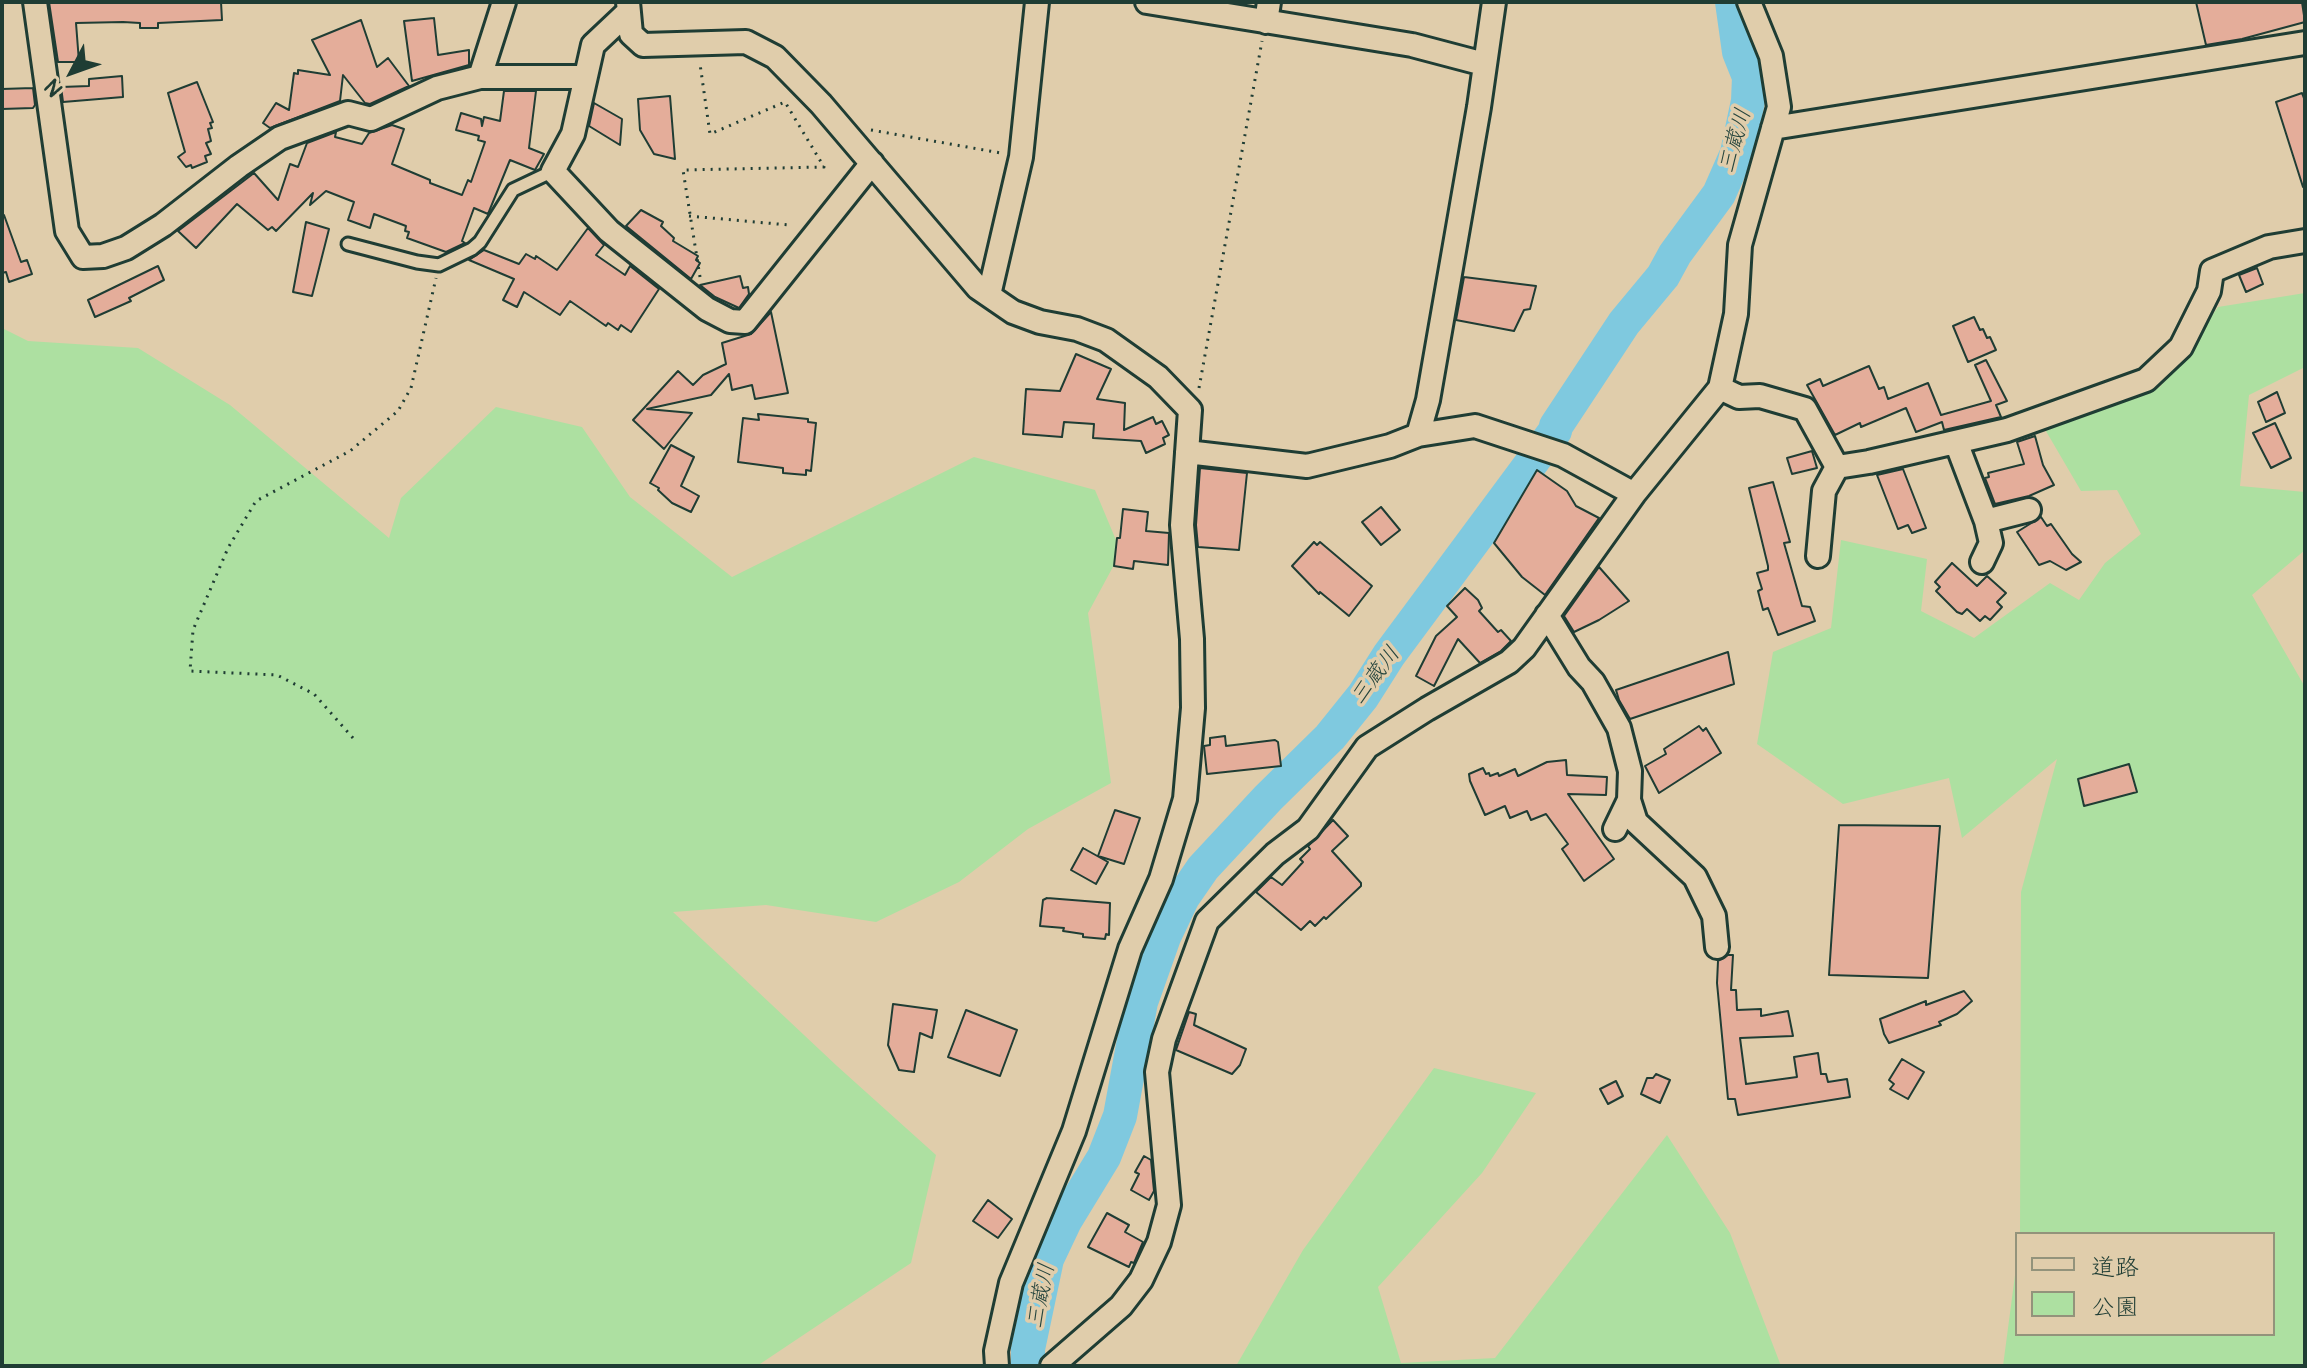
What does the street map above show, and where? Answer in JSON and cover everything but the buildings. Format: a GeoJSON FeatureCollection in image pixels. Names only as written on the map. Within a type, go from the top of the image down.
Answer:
{"type":"FeatureCollection","features":[{"type":"Feature","properties":{"kind":"street"},"geometry":{"type":"LineString","coordinates":[[35,2],[67,231],[83,257],[103,256],[126,248],[163,225],[280,138],[348,113],[371,119],[437,88],[480,77],[585,77]]}},
{"type":"Feature","properties":{"kind":"street"},"geometry":{"type":"LineString","coordinates":[[480,77],[504,2]]}},
{"type":"Feature","properties":{"kind":"street"},"geometry":{"type":"LineString","coordinates":[[989,295],[1021,157],[1037,2]]}},
{"type":"Feature","properties":{"kind":"street"},"geometry":{"type":"LineString","coordinates":[[1147,2],[1267,12],[1484,64]]}},
{"type":"Feature","properties":{"kind":"street"},"geometry":{"type":"LineString","coordinates":[[1418,435],[1428,400],[1494,2]]}},
{"type":"Feature","properties":{"kind":"street"},"geometry":{"type":"LineString","coordinates":[[1052,1366],[1121,1306],[1141,1280],[1159,1242],[1169,1205],[1157,1072],[1164,1039],[1207,921],[1275,854],[1308,829],[1367,747],[1509,662],[1524,648],[1634,494],[1720,388],[1736,314],[1740,245],[1779,107],[1771,56],[1749,2]]}},
{"type":"Feature","properties":{"kind":"street"},"geometry":{"type":"LineString","coordinates":[[628,7],[593,45],[573,134],[553,171],[609,231],[695,299],[730,321],[745,322],[872,163]]}},
{"type":"Feature","properties":{"kind":"street"},"geometry":{"type":"LineString","coordinates":[[628,7],[631,34],[643,45],[746,42],[775,57],[838,124],[978,288],[1013,312],[1106,340],[1158,377],[1190,410],[1182,525],[1192,639],[1193,708],[1185,799],[1161,879],[1130,949],[1074,1131],[1011,1283],[996,1351],[997,1366]]}},
{"type":"Feature","properties":{"kind":"street"},"geometry":{"type":"LineString","coordinates":[[1773,128],[2305,43]]}},
{"type":"Feature","properties":{"kind":"street"},"geometry":{"type":"LineString","coordinates":[[1837,467],[2007,430],[2146,380],[2181,347],[2209,291],[2212,271],[2269,247],[2305,241]]}},
{"type":"Feature","properties":{"kind":"street"},"geometry":{"type":"LineString","coordinates":[[1720,388],[1739,397],[1760,396],[1805,409],[1837,467]]}},
{"type":"Feature","properties":{"kind":"street"},"geometry":{"type":"LineString","coordinates":[[1187,452],[1307,466],[1390,446],[1418,435],[1475,426],[1563,455],[1634,494]]}},
{"type":"Feature","properties":{"kind":"street"},"geometry":{"type":"LineString","coordinates":[[1956,442],[1986,521],[1991,543],[1982,562]]}},
{"type":"Feature","properties":{"kind":"street"},"geometry":{"type":"LineString","coordinates":[[1818,556],[1824,491],[1837,467]]}},
{"type":"Feature","properties":{"kind":"street"},"geometry":{"type":"LineString","coordinates":[[1986,521],[2029,510]]}},
{"type":"Feature","properties":{"kind":"street"},"geometry":{"type":"LineString","coordinates":[[1547,615],[1579,667],[1593,682],[1619,728],[1630,771],[1629,800],[1636,822],[1695,877],[1714,916],[1717,947]]}},
{"type":"Feature","properties":{"kind":"street"},"geometry":{"type":"LineString","coordinates":[[1615,829],[1629,800]]}},
{"type":"Feature","properties":{"kind":"lane"},"geometry":{"type":"LineString","coordinates":[[348,244],[439,265],[480,242],[513,190],[553,171]]}},
{"type":"Feature","properties":{"kind":"path"},"geometry":{"type":"LineString","coordinates":[[1198,391],[1267,12]]}},
{"type":"Feature","properties":{"kind":"path"},"geometry":{"type":"LineString","coordinates":[[700,63],[710,134],[785,102],[824,167],[683,170],[700,277]]}},
{"type":"Feature","properties":{"kind":"path"},"geometry":{"type":"LineString","coordinates":[[838,124],[1021,157]]}},
{"type":"Feature","properties":{"kind":"path"},"geometry":{"type":"LineString","coordinates":[[689,216],[789,225]]}},
{"type":"Feature","properties":{"kind":"path"},"geometry":{"type":"LineString","coordinates":[[353,738],[314,694],[277,675],[190,671],[193,630],[228,548],[256,501],[350,451],[398,411],[411,388],[439,265]]}},
{"type":"Feature","properties":{"kind":"green space"},"geometry":{"type":"Polygon","coordinates":[[[2305,293],[2305,367],[2249,395],[2240,486],[2305,492],[2305,550],[2252,595],[2305,687],[2305,1366],[2003,1366],[2015,1275],[2015,1336],[2275,1336],[2275,1232],[2020,1232],[2021,892],[2057,759],[1962,838],[1949,778],[1843,804],[1757,744],[1773,652],[1831,628],[1841,540],[1927,559],[1921,611],[1974,638],[2050,583],[2079,600],[2105,563],[2141,534],[2117,490],[2081,491],[2043,426],[2160,387],[2218,307],[2305,293]]]}},
{"type":"Feature","properties":{"kind":"green space"},"geometry":{"type":"Polygon","coordinates":[[[2,328],[28,341],[138,348],[230,405],[389,538],[401,498],[496,407],[582,427],[630,497],[732,577],[974,457],[1095,490],[1121,552],[1088,613],[1111,783],[1028,829],[959,882],[876,922],[766,905],[673,912],[936,1155],[911,1263],[757,1366],[2,1366],[2,328]]]}},
{"type":"Feature","properties":{"kind":"green space"},"geometry":{"type":"Polygon","coordinates":[[[1434,1068],[1536,1093],[1482,1173],[1378,1287],[1401,1363],[1495,1358],[1667,1135],[1730,1233],[1781,1366],[1236,1366],[1303,1250],[1434,1068]]]}},
{"type":"Feature","properties":{"kind":"waterway","name":"三蔵川"},"geometry":{"type":"LineString","coordinates":[[1028,1366],[1028,1349],[1047,1259],[1065,1221],[1104,1157],[1120,1116],[1141,1002],[1164,937],[1183,897],[1203,868],[1330,737],[1363,696],[1389,655],[1555,431],[1624,323],[1663,276],[1675,254],[1719,194],[1737,153],[1748,101],[1749,77],[1739,52],[1732,2]]}}]}
